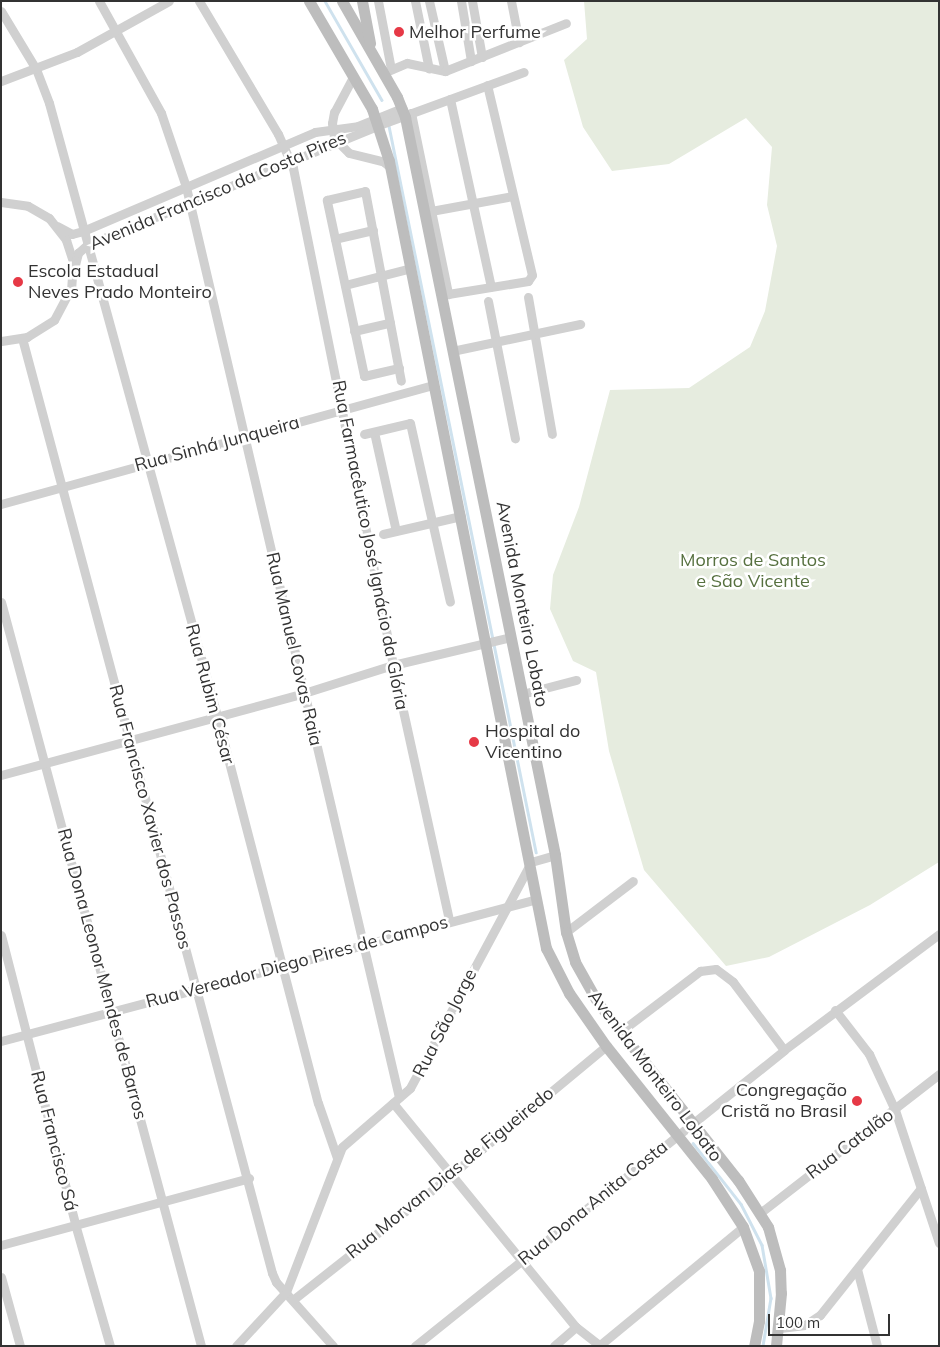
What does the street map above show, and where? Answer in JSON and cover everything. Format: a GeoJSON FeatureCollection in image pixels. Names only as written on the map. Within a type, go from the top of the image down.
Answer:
{"type":"FeatureCollection","features":[{"type":"Feature","properties":{"kind":"street","name":"Rua Manuel Covas Raia"},"geometry":{"type":"LineString","coordinates":[[99,1],[161,113],[186,187],[304,693],[366,943],[396,1100]]}},
{"type":"Feature","properties":{"kind":"street"},"geometry":{"type":"LineString","coordinates":[[1,80],[36,69],[78,52],[168,1]]}},
{"type":"Feature","properties":{"kind":"street","name":"Rua Farmacêutico José Ignácio da Glória"},"geometry":{"type":"LineString","coordinates":[[199,1],[284,146],[292,165],[394,665],[449,920]]}},
{"type":"Feature","properties":{"kind":"street","name":"Avenida Monteiro Lobato"},"geometry":{"type":"LineString","coordinates":[[309,1],[378,121],[390,167],[461,516],[490,642],[532,862],[546,948],[556,971],[606,1046],[712,1179],[743,1227],[759,1271],[759,1321],[754,1346]]}},
{"type":"Feature","properties":{"kind":"street"},"geometry":{"type":"LineString","coordinates":[[342,1],[372,52]]}},
{"type":"Feature","properties":{"kind":"street"},"geometry":{"type":"LineString","coordinates":[[362,1],[372,52]]}},
{"type":"Feature","properties":{"kind":"street"},"geometry":{"type":"LineString","coordinates":[[378,1],[387,71],[407,63],[445,71],[566,23]]}},
{"type":"Feature","properties":{"kind":"street"},"geometry":{"type":"LineString","coordinates":[[415,1],[429,69]]}},
{"type":"Feature","properties":{"kind":"street"},"geometry":{"type":"LineString","coordinates":[[429,1],[445,71]]}},
{"type":"Feature","properties":{"kind":"street"},"geometry":{"type":"LineString","coordinates":[[461,1],[471,61]]}},
{"type":"Feature","properties":{"kind":"street"},"geometry":{"type":"LineString","coordinates":[[472,1],[482,57]]}},
{"type":"Feature","properties":{"kind":"street"},"geometry":{"type":"LineString","coordinates":[[511,1],[519,42]]}},
{"type":"Feature","properties":{"kind":"street","name":"Rua Rubim César"},"geometry":{"type":"LineString","coordinates":[[1,11],[36,69],[49,103],[217,716],[318,1103],[336,1158]]}},
{"type":"Feature","properties":{"kind":"street","name":"Avenida Monteiro Lobato"},"geometry":{"type":"LineString","coordinates":[[372,52],[387,71],[405,112],[508,638],[522,694],[566,932],[584,979],[620,1032],[738,1180],[768,1227],[780,1270],[780,1328],[776,1346]]}},
{"type":"Feature","properties":{"kind":"street"},"geometry":{"type":"LineString","coordinates":[[378,121],[450,99],[524,72]]}},
{"type":"Feature","properties":{"kind":"street"},"geometry":{"type":"LineString","coordinates":[[353,77],[334,112],[332,130],[337,142],[349,153],[384,162],[390,167]]}},
{"type":"Feature","properties":{"kind":"street"},"geometry":{"type":"LineString","coordinates":[[405,112],[431,211],[448,294],[528,280],[532,275],[487,85]]}},
{"type":"Feature","properties":{"kind":"street"},"geometry":{"type":"LineString","coordinates":[[450,99],[491,287]]}},
{"type":"Feature","properties":{"kind":"street","name":"Avenida Francisco da Costa Pires"},"geometry":{"type":"LineString","coordinates":[[57,226],[72,234],[83,231],[315,132],[345,130],[378,121]]}},
{"type":"Feature","properties":{"kind":"street","name":"Avenida Francisco da Costa Pires"},"geometry":{"type":"LineString","coordinates":[[73,273],[78,253],[87,245],[189,201],[292,165],[378,121]]}},
{"type":"Feature","properties":{"kind":"street"},"geometry":{"type":"LineString","coordinates":[[399,368],[364,376],[326,200],[364,191],[373,230],[381,276],[399,368],[401,381]]}},
{"type":"Feature","properties":{"kind":"street"},"geometry":{"type":"LineString","coordinates":[[431,211],[513,196]]}},
{"type":"Feature","properties":{"kind":"street"},"geometry":{"type":"LineString","coordinates":[[1,202],[28,206],[57,226],[70,247],[73,273],[68,298],[54,320],[37,333],[22,338],[1,340]]}},
{"type":"Feature","properties":{"kind":"street"},"geometry":{"type":"LineString","coordinates":[[335,239],[373,230]]}},
{"type":"Feature","properties":{"kind":"street"},"geometry":{"type":"LineString","coordinates":[[344,285],[411,268]]}},
{"type":"Feature","properties":{"kind":"street"},"geometry":{"type":"LineString","coordinates":[[528,297],[552,434]]}},
{"type":"Feature","properties":{"kind":"street"},"geometry":{"type":"LineString","coordinates":[[488,301],[515,438]]}},
{"type":"Feature","properties":{"kind":"street"},"geometry":{"type":"LineString","coordinates":[[354,331],[390,323]]}},
{"type":"Feature","properties":{"kind":"street"},"geometry":{"type":"LineString","coordinates":[[452,351],[580,324]]}},
{"type":"Feature","properties":{"kind":"street","name":"Rua Francisco Xavier dos Passos"},"geometry":{"type":"LineString","coordinates":[[22,338],[60,487],[248,1178],[272,1273],[333,1346]]}},
{"type":"Feature","properties":{"kind":"street","name":"Rua Sinhá Junqueira"},"geometry":{"type":"LineString","coordinates":[[1,504],[146,462],[434,385]]}},
{"type":"Feature","properties":{"kind":"street"},"geometry":{"type":"LineString","coordinates":[[364,434],[410,423],[450,602]]}},
{"type":"Feature","properties":{"kind":"street"},"geometry":{"type":"LineString","coordinates":[[374,432],[396,531]]}},
{"type":"Feature","properties":{"kind":"street"},"geometry":{"type":"LineString","coordinates":[[383,534],[461,516]]}},
{"type":"Feature","properties":{"kind":"street","name":"Rua Dona Leonor Mendes de Barros"},"geometry":{"type":"LineString","coordinates":[[1,602],[164,1202],[201,1346]]}},
{"type":"Feature","properties":{"kind":"street"},"geometry":{"type":"LineString","coordinates":[[1,775],[304,693],[394,665],[508,638]]}},
{"type":"Feature","properties":{"kind":"street"},"geometry":{"type":"LineString","coordinates":[[522,694],[576,680]]}},
{"type":"Feature","properties":{"kind":"street"},"geometry":{"type":"LineString","coordinates":[[532,862],[553,856]]}},
{"type":"Feature","properties":{"kind":"street","name":"Rua São Jorge"},"geometry":{"type":"LineString","coordinates":[[236,1346],[286,1292],[336,1158],[342,1147],[410,1088],[428,1060],[505,905],[532,862]]}},
{"type":"Feature","properties":{"kind":"street"},"geometry":{"type":"LineString","coordinates":[[566,932],[633,882]]}},
{"type":"Feature","properties":{"kind":"street","name":"Rua Vereador Diego Pires de Campos"},"geometry":{"type":"LineString","coordinates":[[1,1041],[505,905],[537,899]]}},
{"type":"Feature","properties":{"kind":"street","name":"Rua Dona Anita Costa"},"geometry":{"type":"LineString","coordinates":[[416,1346],[784,1050],[939,934]]}},
{"type":"Feature","properties":{"kind":"street","name":"Rua Francisco Sá"},"geometry":{"type":"LineString","coordinates":[[1,935],[28,1034],[75,1224],[110,1346]]}},
{"type":"Feature","properties":{"kind":"street"},"geometry":{"type":"LineString","coordinates":[[620,1032],[700,971],[716,969],[733,982],[784,1050]]}},
{"type":"Feature","properties":{"kind":"street"},"geometry":{"type":"LineString","coordinates":[[835,1010],[869,1054],[896,1110],[938,1240]]}},
{"type":"Feature","properties":{"kind":"street","name":"Rua Morvan Dias de Figueiredo"},"geometry":{"type":"LineString","coordinates":[[294,1299],[452,1174],[606,1046]]}},
{"type":"Feature","properties":{"kind":"street","name":"Rua Catalão"},"geometry":{"type":"LineString","coordinates":[[760,1213],[896,1110],[939,1074]]}},
{"type":"Feature","properties":{"kind":"street"},"geometry":{"type":"LineString","coordinates":[[396,1100],[452,1174],[576,1327],[600,1345],[743,1227]]}},
{"type":"Feature","properties":{"kind":"street"},"geometry":{"type":"LineString","coordinates":[[1,1245],[248,1178]]}},
{"type":"Feature","properties":{"kind":"street"},"geometry":{"type":"LineString","coordinates":[[780,1328],[805,1325],[820,1315],[921,1188]]}},
{"type":"Feature","properties":{"kind":"street"},"geometry":{"type":"LineString","coordinates":[[857,1269],[877,1346]]}},
{"type":"Feature","properties":{"kind":"street"},"geometry":{"type":"LineString","coordinates":[[1,1277],[20,1346]]}},
{"type":"Feature","properties":{"kind":"street"},"geometry":{"type":"LineString","coordinates":[[554,1346],[576,1327]]}},
{"type":"Feature","properties":{"kind":"green space","name":"Morros de Santos e São Vicente"},"geometry":{"type":"Polygon","coordinates":[[[584,1],[939,1],[939,862],[870,905],[769,957],[726,966],[644,870],[609,751],[596,672],[573,661],[550,609],[553,575],[579,507],[610,390],[689,388],[750,347],[765,311],[777,246],[767,205],[772,147],[746,118],[669,164],[612,171],[583,127],[564,60],[587,39],[584,1]]]}},
{"type":"Feature","properties":{"kind":"waterway"},"geometry":{"type":"LineString","coordinates":[[325,1],[382,100]]}},
{"type":"Feature","properties":{"kind":"waterway"},"geometry":{"type":"LineString","coordinates":[[389,126],[536,852]]}},
{"type":"Feature","properties":{"kind":"waterway"},"geometry":{"type":"LineString","coordinates":[[693,1143],[741,1204],[762,1245],[771,1298],[763,1346]]}},
{"type":"Feature","properties":{"kind":"place","name":"Melhor Perfume"},"geometry":{"type":"Point","coordinates":[399,32]}},
{"type":"Feature","properties":{"kind":"place","name":"Escola Estadual Neves Prado Monteiro"},"geometry":{"type":"Point","coordinates":[18,282]}},
{"type":"Feature","properties":{"kind":"place","name":"Hospital do Vicentino"},"geometry":{"type":"Point","coordinates":[474,742]}},
{"type":"Feature","properties":{"kind":"place","name":"Congregação Cristã no Brasil"},"geometry":{"type":"Point","coordinates":[857,1101]}}]}
